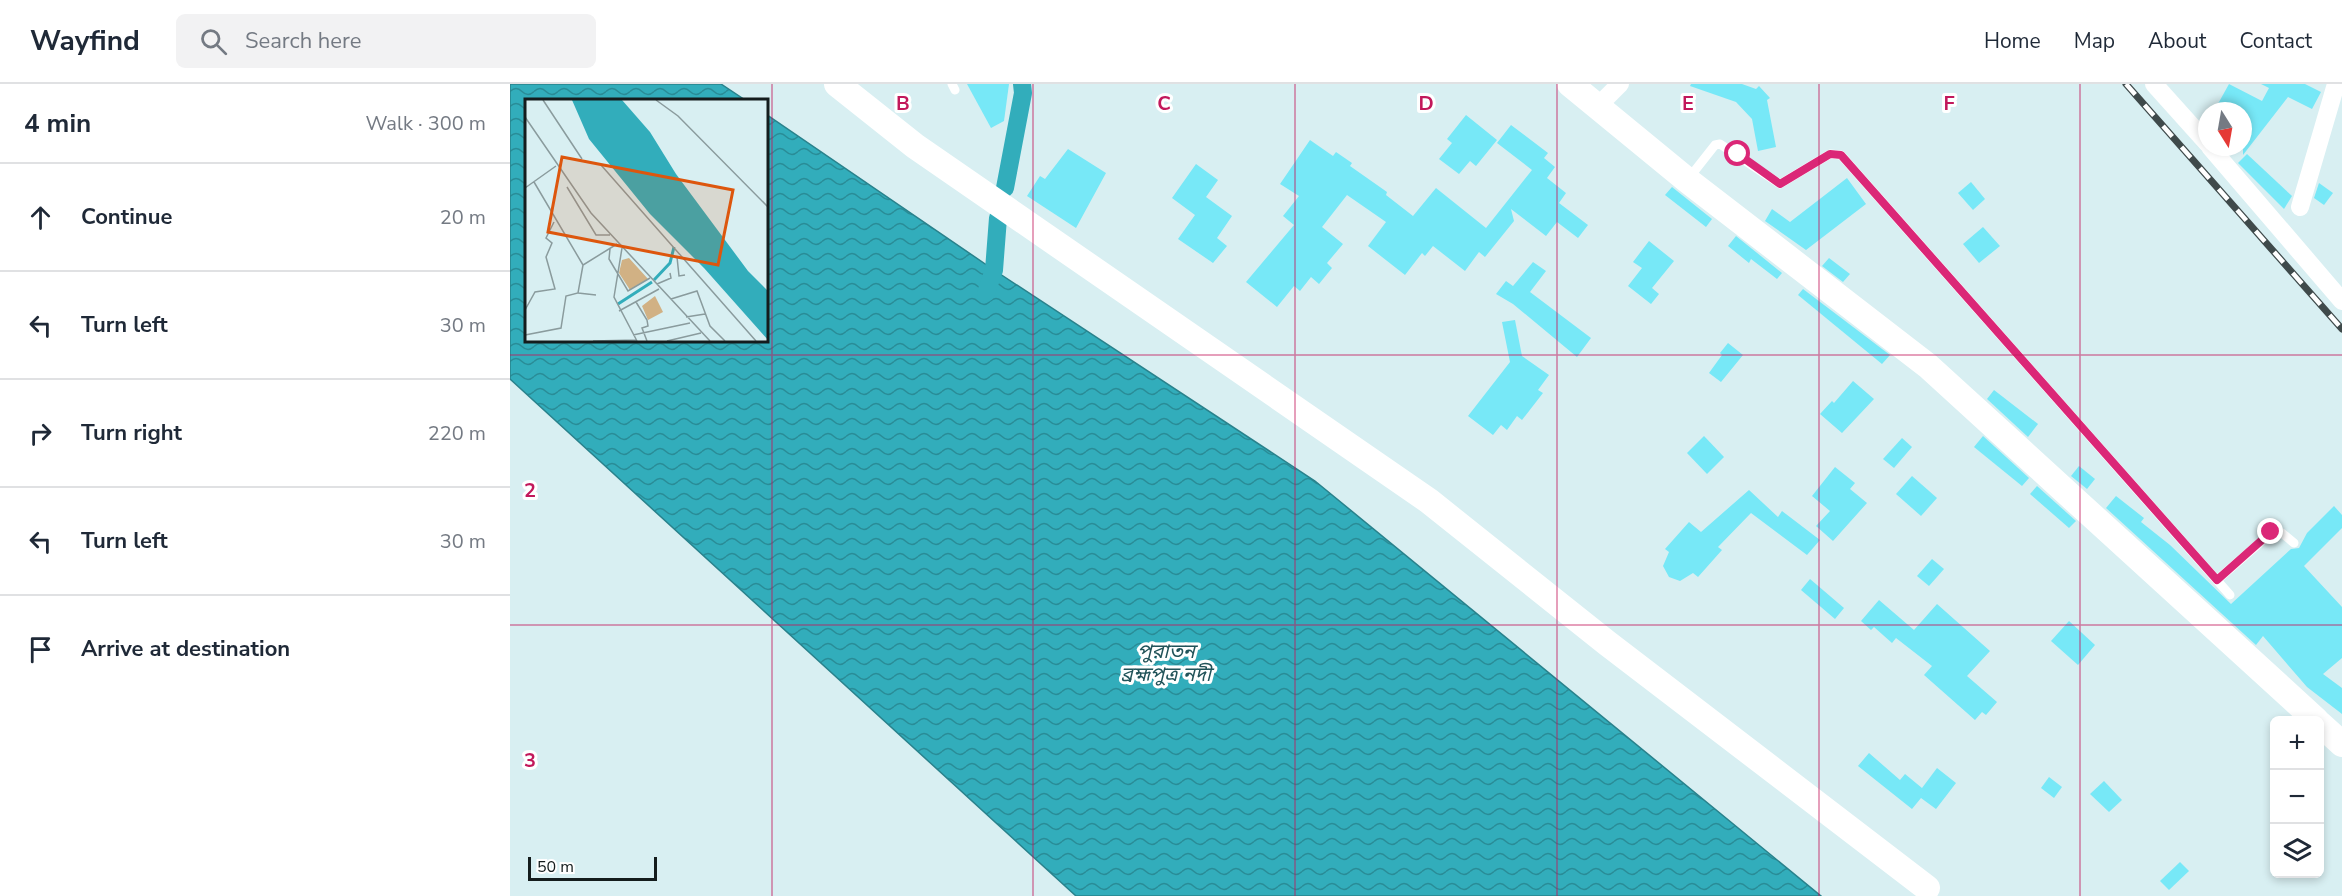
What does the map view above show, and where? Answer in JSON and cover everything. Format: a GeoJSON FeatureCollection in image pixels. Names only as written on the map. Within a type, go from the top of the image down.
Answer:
{"type":"FeatureCollection","features":[{"type":"Feature","properties":{"kind":"street"},"geometry":{"type":"LineString","coordinates":[[837,84],[915,146],[1429,501],[1606,643],[1927,888]]}},
{"type":"Feature","properties":{"kind":"street"},"geometry":{"type":"LineString","coordinates":[[1570,84],[1687,180],[1928,366],[2311,716]]}},
{"type":"Feature","properties":{"kind":"street"},"geometry":{"type":"LineString","coordinates":[[1598,106],[1620,84]]}},
{"type":"Feature","properties":{"kind":"street"},"geometry":{"type":"LineString","coordinates":[[2154,84],[2198,133]]}},
{"type":"Feature","properties":{"kind":"street"},"geometry":{"type":"LineString","coordinates":[[2300,207],[2336,84]]}},
{"type":"Feature","properties":{"kind":"street"},"geometry":{"type":"LineString","coordinates":[[2218,156],[2342,301]]}},
{"type":"Feature","properties":{"kind":"street"},"geometry":{"type":"LineString","coordinates":[[2324,728],[2342,744]]}},
{"type":"Feature","properties":{"kind":"lane"},"geometry":{"type":"LineString","coordinates":[[1687,180],[1715,145],[1720,144],[1780,184],[1830,154],[1841,155],[2230,595]]}},
{"type":"Feature","properties":{"kind":"lane"},"geometry":{"type":"LineString","coordinates":[[2217,580],[2271,532],[2282,533],[2294,543]]}},
{"type":"Feature","properties":{"kind":"water","name":"পুরাতন ব্রহ্মপুত্র নদী"},"geometry":{"type":"Polygon","coordinates":[[[510,84],[721,84],[744,99],[525,99],[525,342],[768,342],[768,116],[994,270],[1315,481],[1821,896],[1076,896],[510,379],[510,84]]]}},
{"type":"Feature","properties":{"kind":"building"},"geometry":{"type":"Polygon","coordinates":[[[967,84],[1009,84],[1004,121],[991,128],[967,84]]]}},
{"type":"Feature","properties":{"kind":"building"},"geometry":{"type":"Polygon","coordinates":[[[1691,84],[1742,84],[1756,89],[1759,86],[1770,98],[1767,100],[1776,147],[1758,151],[1752,119],[1736,102],[1690,86],[1691,84]]]}},
{"type":"Feature","properties":{"kind":"building"},"geometry":{"type":"Polygon","coordinates":[[[2229,84],[2262,101],[2269,88],[2261,84],[2305,84],[2321,92],[2312,109],[2288,97],[2252,143],[2252,102],[2219,102],[2229,84]]]}},
{"type":"Feature","properties":{"kind":"building"},"geometry":{"type":"Polygon","coordinates":[[[1466,115],[1497,140],[1476,166],[1470,161],[1459,174],[1439,159],[1452,143],[1447,139],[1466,115]]]}},
{"type":"Feature","properties":{"kind":"building"},"geometry":{"type":"Polygon","coordinates":[[[1511,125],[1548,153],[1544,158],[1555,167],[1547,178],[1566,193],[1559,203],[1588,225],[1578,238],[1557,222],[1546,236],[1511,209],[1514,221],[1485,257],[1479,252],[1465,271],[1433,246],[1425,256],[1422,253],[1405,275],[1368,246],[1386,222],[1347,195],[1322,227],[1343,244],[1327,263],[1332,268],[1319,284],[1311,277],[1300,291],[1294,286],[1277,307],[1246,282],[1294,225],[1283,216],[1299,196],[1280,184],[1310,140],[1333,156],[1336,152],[1352,163],[1350,166],[1387,192],[1386,195],[1413,216],[1436,188],[1486,228],[1532,170],[1497,143],[1511,125]]]}},
{"type":"Feature","properties":{"kind":"building"},"geometry":{"type":"Polygon","coordinates":[[[1068,149],[1106,173],[1076,228],[1027,196],[1040,176],[1045,179],[1068,149]]]}},
{"type":"Feature","properties":{"kind":"building"},"geometry":{"type":"Polygon","coordinates":[[[2245,156],[2249,156],[2292,196],[2284,209],[2238,163],[2245,156]]]}},
{"type":"Feature","properties":{"kind":"building"},"geometry":{"type":"Polygon","coordinates":[[[1196,164],[1218,180],[1206,197],[1232,216],[1217,238],[1227,246],[1213,263],[1178,239],[1195,215],[1172,198],[1196,164]]]}},
{"type":"Feature","properties":{"kind":"building"},"geometry":{"type":"Polygon","coordinates":[[[1847,178],[1866,204],[1806,250],[1765,221],[1772,209],[1790,222],[1847,178]]]}},
{"type":"Feature","properties":{"kind":"building"},"geometry":{"type":"Polygon","coordinates":[[[1971,182],[1985,199],[1973,210],[1958,193],[1971,182]]]}},
{"type":"Feature","properties":{"kind":"building"},"geometry":{"type":"Polygon","coordinates":[[[2319,183],[2333,193],[2324,205],[2314,198],[2319,183]]]}},
{"type":"Feature","properties":{"kind":"building"},"geometry":{"type":"Polygon","coordinates":[[[1672,187],[1712,219],[1706,227],[1665,195],[1672,187]]]}},
{"type":"Feature","properties":{"kind":"building"},"geometry":{"type":"Polygon","coordinates":[[[1983,227],[2000,246],[1979,263],[1963,244],[1983,227]]]}},
{"type":"Feature","properties":{"kind":"building"},"geometry":{"type":"Polygon","coordinates":[[[1736,236],[1782,273],[1777,279],[1751,259],[1749,263],[1728,246],[1736,236]]]}},
{"type":"Feature","properties":{"kind":"building"},"geometry":{"type":"Polygon","coordinates":[[[1649,241],[1674,261],[1652,288],[1659,294],[1651,304],[1628,286],[1642,268],[1633,262],[1649,241]]]}},
{"type":"Feature","properties":{"kind":"building"},"geometry":{"type":"Polygon","coordinates":[[[1829,258],[1850,274],[1843,282],[1822,266],[1829,258]]]}},
{"type":"Feature","properties":{"kind":"building"},"geometry":{"type":"Polygon","coordinates":[[[1533,262],[1546,271],[1530,292],[1591,338],[1577,357],[1513,304],[1496,294],[1506,281],[1513,286],[1533,262]]]}},
{"type":"Feature","properties":{"kind":"building"},"geometry":{"type":"Polygon","coordinates":[[[1803,289],[1890,355],[1882,364],[1798,295],[1803,289]]]}},
{"type":"Feature","properties":{"kind":"building"},"geometry":{"type":"Polygon","coordinates":[[[1515,320],[1522,356],[1549,375],[1538,390],[1543,393],[1522,420],[1517,416],[1507,430],[1501,425],[1493,435],[1468,416],[1510,362],[1502,322],[1515,320]]]}},
{"type":"Feature","properties":{"kind":"building"},"geometry":{"type":"Polygon","coordinates":[[[1728,343],[1743,355],[1721,382],[1709,373],[1728,343]]]}},
{"type":"Feature","properties":{"kind":"building"},"geometry":{"type":"Polygon","coordinates":[[[1853,381],[1874,399],[1842,433],[1820,414],[1832,401],[1834,403],[1853,381]]]}},
{"type":"Feature","properties":{"kind":"building"},"geometry":{"type":"Polygon","coordinates":[[[1994,390],[2038,424],[2028,437],[1987,399],[1994,390]]]}},
{"type":"Feature","properties":{"kind":"building"},"geometry":{"type":"Polygon","coordinates":[[[1704,436],[1724,457],[1707,474],[1687,453],[1704,436]]]}},
{"type":"Feature","properties":{"kind":"building"},"geometry":{"type":"Polygon","coordinates":[[[1983,436],[2029,478],[2022,486],[1974,447],[1983,436]]]}},
{"type":"Feature","properties":{"kind":"building"},"geometry":{"type":"Polygon","coordinates":[[[1902,438],[1912,447],[1894,468],[1883,459],[1902,438]]]}},
{"type":"Feature","properties":{"kind":"building"},"geometry":{"type":"Polygon","coordinates":[[[2079,466],[2095,479],[2087,489],[2071,476],[2079,466]]]}},
{"type":"Feature","properties":{"kind":"building"},"geometry":{"type":"Polygon","coordinates":[[[1835,467],[1855,483],[1850,489],[1867,503],[1833,541],[1816,526],[1830,511],[1812,496],[1835,467]]]}},
{"type":"Feature","properties":{"kind":"building"},"geometry":{"type":"Polygon","coordinates":[[[1912,476],[1937,498],[1921,516],[1896,494],[1912,476]]]}},
{"type":"Feature","properties":{"kind":"building"},"geometry":{"type":"Polygon","coordinates":[[[2037,486],[2076,521],[2069,528],[2030,494],[2037,486]]]}},
{"type":"Feature","properties":{"kind":"building"},"geometry":{"type":"Polygon","coordinates":[[[1749,490],[1778,517],[1782,511],[1820,540],[1807,555],[1751,513],[1718,547],[1722,550],[1698,577],[1693,573],[1680,581],[1669,577],[1663,566],[1669,552],[1665,549],[1689,522],[1701,532],[1749,490]]]}},
{"type":"Feature","properties":{"kind":"building"},"geometry":{"type":"Polygon","coordinates":[[[2116,496],[2144,518],[2141,522],[2170,545],[2231,604],[2291,549],[2299,548],[2307,533],[2334,506],[2342,515],[2342,528],[2304,566],[2342,607],[2342,658],[2323,674],[2342,688],[2342,714],[2307,687],[2263,636],[2256,645],[2106,508],[2116,496]]]}},
{"type":"Feature","properties":{"kind":"building"},"geometry":{"type":"Polygon","coordinates":[[[1932,559],[1944,569],[1929,586],[1917,576],[1932,559]]]}},
{"type":"Feature","properties":{"kind":"building"},"geometry":{"type":"Polygon","coordinates":[[[1810,579],[1844,608],[1835,619],[1801,590],[1810,579]]]}},
{"type":"Feature","properties":{"kind":"building"},"geometry":{"type":"Polygon","coordinates":[[[1879,600],[1914,630],[1937,604],[1990,651],[1967,676],[1997,702],[1986,715],[1982,712],[1975,720],[1924,675],[1932,666],[1896,638],[1892,643],[1874,627],[1871,630],[1861,621],[1879,600]]]}},
{"type":"Feature","properties":{"kind":"building"},"geometry":{"type":"Polygon","coordinates":[[[2069,621],[2095,645],[2078,665],[2051,641],[2069,621]]]}},
{"type":"Feature","properties":{"kind":"building"},"geometry":{"type":"Polygon","coordinates":[[[1869,753],[1900,780],[1905,774],[1922,788],[1937,768],[1956,783],[1936,809],[1921,798],[1912,809],[1858,766],[1869,753]]]}},
{"type":"Feature","properties":{"kind":"building"},"geometry":{"type":"Polygon","coordinates":[[[2049,777],[2062,787],[2054,798],[2041,788],[2049,777]]]}},
{"type":"Feature","properties":{"kind":"building"},"geometry":{"type":"Polygon","coordinates":[[[2104,781],[2122,800],[2109,812],[2090,794],[2104,781]]]}},
{"type":"Feature","properties":{"kind":"building"},"geometry":{"type":"Polygon","coordinates":[[[2180,862],[2189,871],[2169,890],[2160,881],[2180,862]]]}},
{"type":"Feature","properties":{"kind":"waterway"},"geometry":{"type":"LineString","coordinates":[[1005,188],[1023,93],[1022,84]]}},
{"type":"Feature","properties":{"kind":"waterway"},"geometry":{"type":"LineString","coordinates":[[986,293],[994,270],[998,218]]}},
{"type":"Feature","properties":{"kind":"railway"},"geometry":{"type":"LineString","coordinates":[[2126,84],[2342,329]]}},
{"type":"Feature","properties":{"kind":"route"},"geometry":{"type":"LineString","coordinates":[[1738,154],[1780,184],[1830,154],[1841,155],[2217,580],[2261,538],[2271,532]]}}]}
